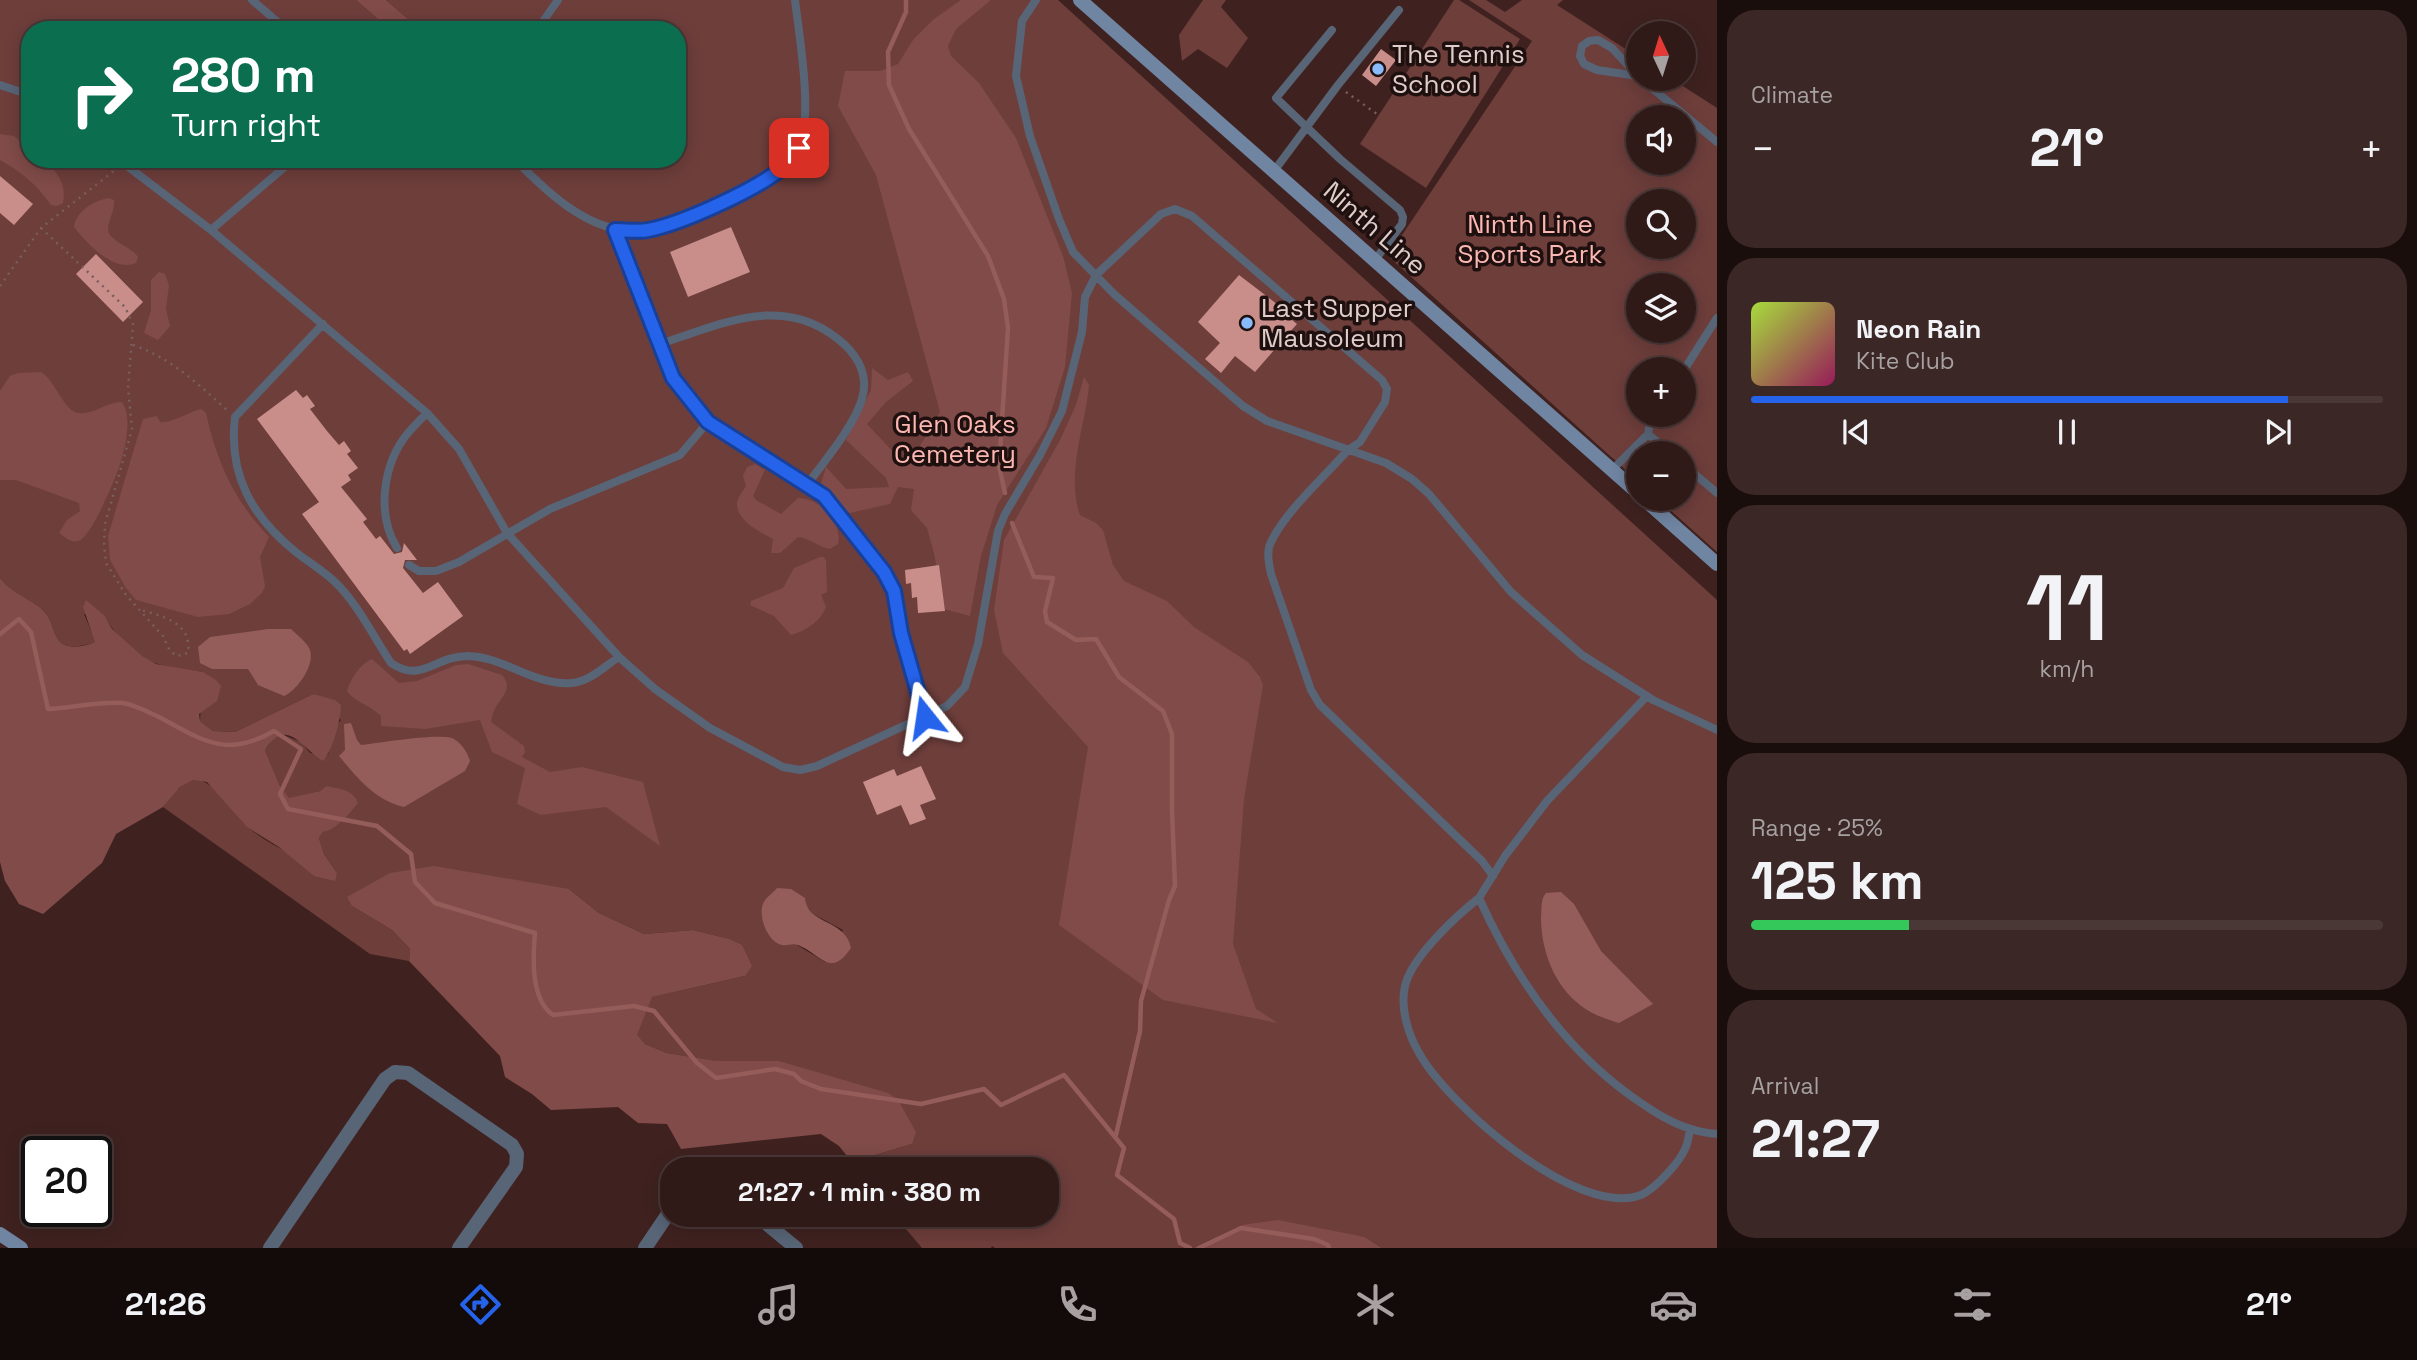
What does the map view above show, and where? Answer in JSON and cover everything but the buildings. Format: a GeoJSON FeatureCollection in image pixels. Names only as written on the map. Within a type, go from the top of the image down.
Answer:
{"type":"FeatureCollection","features":[{"type":"Feature","properties":{"kind":"main road","name":"Ninth Line"},"geometry":{"type":"LineString","coordinates":[[1080,0],[1626,482]]}},
{"type":"Feature","properties":{"kind":"main road"},"geometry":{"type":"LineString","coordinates":[[1657,511],[1717,564]]}},
{"type":"Feature","properties":{"kind":"main road"},"geometry":{"type":"LineString","coordinates":[[0,1234],[21,1248]]}},
{"type":"Feature","properties":{"kind":"street"},"geometry":{"type":"LineString","coordinates":[[270,1248],[385,1079],[395,1072],[408,1073],[512,1145],[517,1154],[516,1167],[458,1248]]}},
{"type":"Feature","properties":{"kind":"street"},"geometry":{"type":"LineString","coordinates":[[645,1248],[660,1226]]}},
{"type":"Feature","properties":{"kind":"street"},"geometry":{"type":"LineString","coordinates":[[771,1227],[796,1248]]}},
{"type":"Feature","properties":{"kind":"lane"},"geometry":{"type":"LineString","coordinates":[[252,0],[276,21]]}},
{"type":"Feature","properties":{"kind":"lane"},"geometry":{"type":"LineString","coordinates":[[543,21],[558,0]]}},
{"type":"Feature","properties":{"kind":"lane"},"geometry":{"type":"LineString","coordinates":[[523,168],[555,198],[582,216],[615,230],[647,231],[690,216],[747,190],[770,176],[782,168],[799,148],[804,129],[804,90],[795,0]]}},
{"type":"Feature","properties":{"kind":"lane"},"geometry":{"type":"LineString","coordinates":[[1037,0],[1022,21],[1016,76],[1030,136],[1073,252],[1114,294],[1243,405],[1267,421],[1386,463],[1412,479],[1429,494],[1511,592],[1582,655],[1647,696],[1717,730]]}},
{"type":"Feature","properties":{"kind":"lane"},"geometry":{"type":"LineString","coordinates":[[1273,171],[1399,10]]}},
{"type":"Feature","properties":{"kind":"lane"},"geometry":{"type":"LineString","coordinates":[[1332,30],[1276,98],[1306,128],[1400,210],[1403,216],[1402,224],[1375,260]]}},
{"type":"Feature","properties":{"kind":"lane"},"geometry":{"type":"LineString","coordinates":[[1598,40],[1605,43],[1639,77],[1597,70],[1584,64],[1580,56],[1582,46],[1589,41],[1598,40]]}},
{"type":"Feature","properties":{"kind":"lane"},"geometry":{"type":"LineString","coordinates":[[0,85],[21,92]]}},
{"type":"Feature","properties":{"kind":"lane"},"geometry":{"type":"LineString","coordinates":[[1656,91],[1717,142]]}},
{"type":"Feature","properties":{"kind":"lane"},"geometry":{"type":"LineString","coordinates":[[128,168],[211,230],[427,413],[459,450],[506,534],[619,657],[655,689],[710,728],[783,767],[800,770],[817,766],[947,706],[965,687],[978,644],[998,531],[1062,411],[1082,332],[1085,297],[1096,275],[1161,214],[1175,209],[1192,216],[1382,380],[1387,389],[1385,402],[1360,442],[1349,449],[1287,519],[1270,543],[1268,557],[1271,574],[1311,690],[1320,705],[1482,861],[1493,876]]}},
{"type":"Feature","properties":{"kind":"lane"},"geometry":{"type":"LineString","coordinates":[[211,230],[283,168]]}},
{"type":"Feature","properties":{"kind":"lane"},"geometry":{"type":"LineString","coordinates":[[615,230],[673,378],[708,422],[824,496],[884,572],[894,591],[901,633],[925,717]]}},
{"type":"Feature","properties":{"kind":"lane"},"geometry":{"type":"LineString","coordinates":[[660,344],[732,320],[772,314],[797,318],[821,329],[840,341],[858,358],[864,380],[862,398],[853,419],[807,485]]}},
{"type":"Feature","properties":{"kind":"lane"},"geometry":{"type":"LineString","coordinates":[[1692,357],[1717,318]]}},
{"type":"Feature","properties":{"kind":"lane"},"geometry":{"type":"LineString","coordinates":[[323,324],[235,417],[235,459],[244,489],[260,517],[279,537],[341,588],[391,663],[404,671],[419,671],[447,658],[469,656],[496,662],[537,680],[576,683],[619,657]]}},
{"type":"Feature","properties":{"kind":"lane"},"geometry":{"type":"LineString","coordinates":[[397,548],[387,528],[384,503],[386,479],[393,457],[407,434],[427,413]]}},
{"type":"Feature","properties":{"kind":"lane"},"geometry":{"type":"LineString","coordinates":[[409,565],[419,571],[436,571],[459,562],[550,509],[680,456],[708,422]]}},
{"type":"Feature","properties":{"kind":"lane"},"geometry":{"type":"LineString","coordinates":[[1612,470],[1648,434],[1649,427]]}},
{"type":"Feature","properties":{"kind":"lane"},"geometry":{"type":"LineString","coordinates":[[1648,434],[1656,441]]}},
{"type":"Feature","properties":{"kind":"lane"},"geometry":{"type":"LineString","coordinates":[[1696,475],[1717,493]]}},
{"type":"Feature","properties":{"kind":"lane"},"geometry":{"type":"LineString","coordinates":[[1647,696],[1547,801],[1479,898],[1415,962],[1408,974],[1404,990],[1406,1020],[1418,1051],[1467,1112],[1506,1145],[1551,1174],[1599,1195],[1624,1198],[1640,1195],[1661,1181],[1685,1151],[1690,1129]]}},
{"type":"Feature","properties":{"kind":"lane"},"geometry":{"type":"LineString","coordinates":[[1479,898],[1498,940],[1528,989],[1579,1054],[1631,1096],[1668,1121],[1702,1133],[1717,1134]]}},
{"type":"Feature","properties":{"kind":"path"},"geometry":{"type":"LineString","coordinates":[[1338,85],[1377,114]]}},
{"type":"Feature","properties":{"kind":"path"},"geometry":{"type":"LineString","coordinates":[[0,286],[41,228],[113,168]]}},
{"type":"Feature","properties":{"kind":"path"},"geometry":{"type":"LineString","coordinates":[[41,228],[125,307],[133,324],[128,388],[132,429],[105,524],[106,563],[126,595],[163,636],[170,651],[177,656],[188,653],[188,635],[178,623],[139,609]]}},
{"type":"Feature","properties":{"kind":"path"},"geometry":{"type":"LineString","coordinates":[[132,345],[155,353],[180,369],[235,417]]}},
{"type":"Feature","properties":{"kind":"green space","name":"Glen Oaks Cemetery"},"geometry":{"type":"Polygon","coordinates":[[[0,0],[356,0],[380,21],[21,21],[21,168],[686,168],[686,21],[410,21],[386,0],[1058,0],[1717,600],[1717,1248],[1382,1248],[1365,1237],[1242,1225],[1193,1248],[922,1248],[904,1227],[1059,1227],[1059,1157],[868,1157],[912,1144],[779,1061],[716,1061],[667,1053],[645,1044],[636,1035],[651,997],[745,976],[741,945],[730,939],[693,930],[644,934],[599,913],[569,889],[352,906],[392,930],[410,949],[409,961],[370,954],[163,807],[185,783],[202,781],[216,790],[255,833],[289,853],[337,873],[324,854],[319,838],[323,832],[326,786],[320,791],[289,799],[280,786],[265,750],[274,737],[281,734],[301,742],[310,753],[328,755],[336,726],[341,720],[313,694],[235,732],[213,731],[200,721],[203,672],[163,665],[142,657],[120,638],[105,616],[84,614],[96,642],[75,646],[63,644],[43,610],[0,578],[0,0]],[[806,906],[797,945],[825,962],[843,930],[813,914],[806,906]]]}},
{"type":"Feature","properties":{"kind":"green space"},"geometry":{"type":"Polygon","coordinates":[[[356,0],[386,0],[410,21],[380,21],[356,0]]]}},
{"type":"Feature","properties":{"kind":"green space"},"geometry":{"type":"Polygon","coordinates":[[[961,0],[991,0],[956,29],[948,46],[951,56],[979,83],[1016,138],[1063,256],[1072,293],[1065,367],[1046,428],[997,505],[981,556],[970,616],[944,609],[927,528],[911,510],[914,489],[898,487],[890,504],[850,513],[820,487],[826,467],[846,489],[889,487],[886,478],[846,440],[871,390],[872,368],[888,380],[908,372],[913,381],[886,402],[867,424],[898,457],[914,456],[940,412],[876,175],[838,106],[845,71],[880,71],[898,64],[913,40],[934,19],[961,0]]]}},
{"type":"Feature","properties":{"kind":"green space"},"geometry":{"type":"Polygon","coordinates":[[[1203,0],[1226,0],[1221,7],[1248,38],[1227,68],[1198,49],[1182,61],[1179,35],[1203,0]]]}},
{"type":"Feature","properties":{"kind":"green space"},"geometry":{"type":"Polygon","coordinates":[[[1454,0],[1459,0],[1520,39],[1426,188],[1360,144],[1454,0]]]}},
{"type":"Feature","properties":{"kind":"green space","name":"Ninth Line Sports Park"},"geometry":{"type":"Polygon","coordinates":[[[1469,0],[1486,0],[1505,12],[1522,0],[1563,0],[1557,5],[1626,49],[1626,91],[1691,91],[1717,108],[1717,552],[1671,511],[1696,511],[1696,441],[1626,441],[1626,470],[1388,256],[1532,41],[1469,0]]]}},
{"type":"Feature","properties":{"kind":"green space"},"geometry":{"type":"Polygon","coordinates":[[[0,134],[14,136],[21,142],[21,168],[52,168],[60,178],[64,190],[63,203],[51,205],[28,179],[0,160],[0,134]]]}},
{"type":"Feature","properties":{"kind":"green space"},"geometry":{"type":"Polygon","coordinates":[[[108,198],[114,200],[108,226],[109,234],[135,253],[138,257],[136,263],[118,264],[109,260],[93,248],[74,227],[78,216],[86,208],[108,198]]]}},
{"type":"Feature","properties":{"kind":"green space"},"geometry":{"type":"Polygon","coordinates":[[[159,272],[165,274],[169,285],[166,309],[170,326],[158,340],[144,333],[151,310],[151,280],[159,272]]]}},
{"type":"Feature","properties":{"kind":"green space"},"geometry":{"type":"Polygon","coordinates":[[[41,372],[73,411],[84,413],[122,402],[127,415],[125,447],[114,479],[90,530],[78,541],[70,540],[59,533],[67,520],[80,511],[79,503],[16,480],[0,480],[0,391],[10,376],[41,372]]]}},
{"type":"Feature","properties":{"kind":"green space"},"geometry":{"type":"Polygon","coordinates":[[[1084,377],[1089,385],[1075,471],[1076,501],[1080,515],[1103,530],[1113,565],[1124,581],[1167,601],[1194,627],[1248,662],[1263,685],[1244,799],[1233,944],[1256,1009],[1278,1023],[1163,1000],[1059,925],[1088,747],[1003,653],[994,610],[1004,540],[1060,440],[1076,405],[1084,377]]]}},
{"type":"Feature","properties":{"kind":"green space"},"geometry":{"type":"Polygon","coordinates":[[[201,409],[206,413],[229,480],[246,509],[269,537],[260,557],[265,586],[262,593],[250,604],[229,614],[198,617],[136,600],[110,560],[108,536],[143,419],[157,416],[160,422],[164,422],[201,409]]]}},
{"type":"Feature","properties":{"kind":"green space"},"geometry":{"type":"Polygon","coordinates":[[[755,464],[765,470],[753,496],[756,500],[781,514],[798,498],[814,502],[833,520],[839,536],[838,544],[830,549],[798,537],[780,553],[771,553],[773,539],[746,522],[737,506],[746,486],[743,476],[747,467],[755,464]]]}},
{"type":"Feature","properties":{"kind":"green space"},"geometry":{"type":"Polygon","coordinates":[[[824,557],[826,561],[827,592],[821,595],[826,607],[821,617],[812,625],[791,635],[774,616],[750,605],[751,601],[783,588],[794,568],[824,557]]]}},
{"type":"Feature","properties":{"kind":"green space"},"geometry":{"type":"Polygon","coordinates":[[[0,578],[43,610],[63,644],[79,646],[95,642],[83,607],[86,600],[105,616],[112,629],[142,656],[156,664],[203,672],[216,680],[221,686],[217,701],[199,714],[200,721],[213,731],[235,732],[313,694],[335,700],[341,705],[336,734],[323,761],[287,735],[273,740],[265,750],[280,786],[289,798],[320,791],[326,786],[345,790],[356,798],[358,803],[346,817],[338,825],[323,832],[319,838],[324,854],[337,873],[335,881],[314,876],[279,847],[247,827],[207,782],[193,780],[180,787],[163,807],[116,834],[102,863],[43,914],[19,904],[5,881],[0,862],[0,578]]]}},
{"type":"Feature","properties":{"kind":"green space"},"geometry":{"type":"Polygon","coordinates":[[[372,659],[399,683],[417,681],[456,665],[468,664],[502,675],[506,680],[506,690],[493,712],[491,722],[524,746],[522,757],[550,772],[582,767],[643,782],[660,846],[606,807],[541,815],[517,804],[525,768],[492,752],[480,720],[425,729],[381,726],[381,716],[347,691],[356,672],[372,659]]]}},
{"type":"Feature","properties":{"kind":"green space"},"geometry":{"type":"Polygon","coordinates":[[[434,866],[569,889],[599,913],[644,934],[693,930],[730,939],[742,945],[752,966],[745,976],[652,997],[637,1035],[645,1044],[667,1053],[717,1061],[779,1061],[888,1093],[898,1100],[916,1132],[912,1144],[868,1157],[848,1157],[839,1146],[821,1134],[681,1149],[667,1124],[638,1123],[618,1107],[551,1110],[505,1077],[500,1056],[409,961],[410,949],[392,930],[352,906],[347,897],[390,873],[434,866]]]}},
{"type":"Feature","properties":{"kind":"green space"},"geometry":{"type":"Polygon","coordinates":[[[1278,1220],[1365,1237],[1382,1248],[1193,1248],[1242,1225],[1278,1220]]]}},
{"type":"Feature","properties":{"kind":"shaded area"},"geometry":{"type":"Polygon","coordinates":[[[268,629],[291,629],[310,650],[310,663],[304,677],[284,696],[258,685],[248,669],[212,669],[200,663],[198,647],[210,637],[268,629]]]}},
{"type":"Feature","properties":{"kind":"shaded area"},"geometry":{"type":"Polygon","coordinates":[[[351,723],[361,745],[424,737],[448,737],[460,744],[470,761],[465,771],[404,807],[394,804],[368,788],[339,756],[345,750],[344,724],[351,723]]]}},
{"type":"Feature","properties":{"kind":"shaded area"},"geometry":{"type":"Polygon","coordinates":[[[777,888],[791,889],[805,898],[812,913],[842,932],[851,948],[844,957],[837,962],[825,962],[798,945],[782,945],[772,939],[765,928],[762,909],[765,900],[777,888]]]}},
{"type":"Feature","properties":{"kind":"shaded area"},"geometry":{"type":"Polygon","coordinates":[[[1561,892],[1574,904],[1601,951],[1653,1004],[1619,1023],[1584,1008],[1571,997],[1556,977],[1543,942],[1541,918],[1544,896],[1546,893],[1561,892]]]}},
{"type":"Feature","properties":{"kind":"waterway"},"geometry":{"type":"LineString","coordinates":[[906,0],[906,12],[888,52],[889,85],[909,129],[988,256],[1004,299],[1008,328],[999,466],[1005,493]]}},
{"type":"Feature","properties":{"kind":"waterway"},"geometry":{"type":"LineString","coordinates":[[1012,523],[1034,577],[1053,578],[1045,611],[1047,622],[1076,640],[1096,639],[1119,677],[1163,711],[1172,734],[1175,886],[1141,1001],[1140,1031],[1116,1135]]}},
{"type":"Feature","properties":{"kind":"waterway"},"geometry":{"type":"LineString","coordinates":[[0,634],[19,619],[31,632],[48,709],[123,703],[215,743],[242,744],[274,731],[301,749],[280,794],[288,809],[377,826],[411,854],[415,882],[435,903],[535,933],[534,965],[537,988],[540,999],[553,1015],[634,1006],[654,1011],[697,1063],[716,1078],[775,1069],[794,1074],[801,1081],[821,1089],[921,1104],[984,1089],[1001,1105],[1064,1075],[1124,1148],[1117,1175],[1174,1219],[1180,1243],[1190,1248]]}},
{"type":"Feature","properties":{"kind":"waterway"},"geometry":{"type":"LineString","coordinates":[[1199,1248],[1241,1228],[1314,1239],[1329,1248]]}},
{"type":"Feature","properties":{"kind":"place","name":"The Tennis School"},"geometry":{"type":"Point","coordinates":[1378,69]}},
{"type":"Feature","properties":{"kind":"place","name":"Last Supper Mausoleum"},"geometry":{"type":"Point","coordinates":[1247,323]}},
{"type":"Feature","properties":{"kind":"route"},"geometry":{"type":"LineString","coordinates":[[799,148],[782,168],[765,179],[690,216],[647,231],[615,230],[673,378],[708,422],[824,496],[884,572],[894,591],[901,633],[925,717]]}}]}
